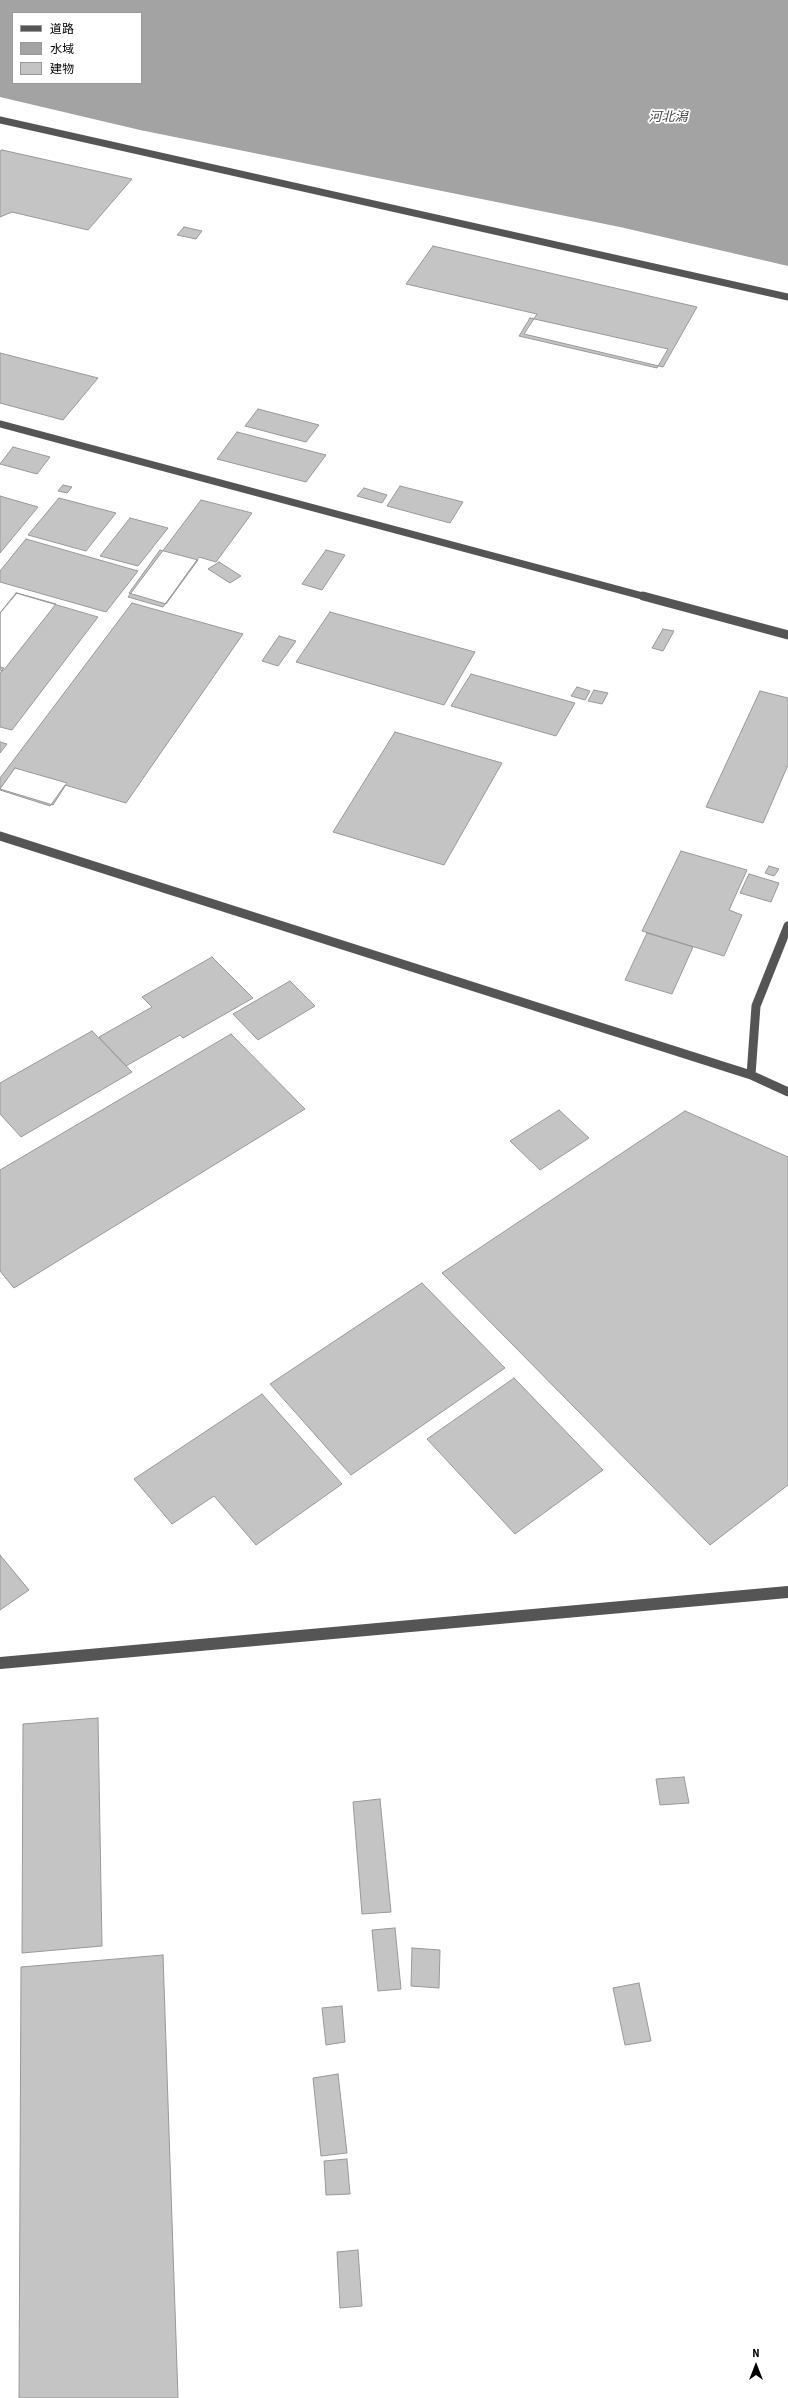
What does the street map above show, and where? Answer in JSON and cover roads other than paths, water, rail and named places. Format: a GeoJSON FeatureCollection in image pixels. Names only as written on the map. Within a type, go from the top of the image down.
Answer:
{"type":"FeatureCollection","features":[{"type":"Feature","properties":{"kind":"street"},"geometry":{"type":"LineString","coordinates":[[0,121],[788,297]]}},
{"type":"Feature","properties":{"kind":"street"},"geometry":{"type":"LineString","coordinates":[[0,424],[788,635]]}},
{"type":"Feature","properties":{"kind":"street"},"geometry":{"type":"LineString","coordinates":[[0,836],[751,1075],[788,1092]]}},
{"type":"Feature","properties":{"kind":"street"},"geometry":{"type":"LineString","coordinates":[[751,1075],[756,1006],[788,926]]}},
{"type":"Feature","properties":{"kind":"street"},"geometry":{"type":"LineString","coordinates":[[0,1663],[788,1592]]}},
{"type":"Feature","properties":{"kind":"water","name":"河北潟"},"geometry":{"type":"Polygon","coordinates":[[[0,0],[788,0],[788,266],[620,227],[140,130],[0,97],[0,0]]]}}]}
